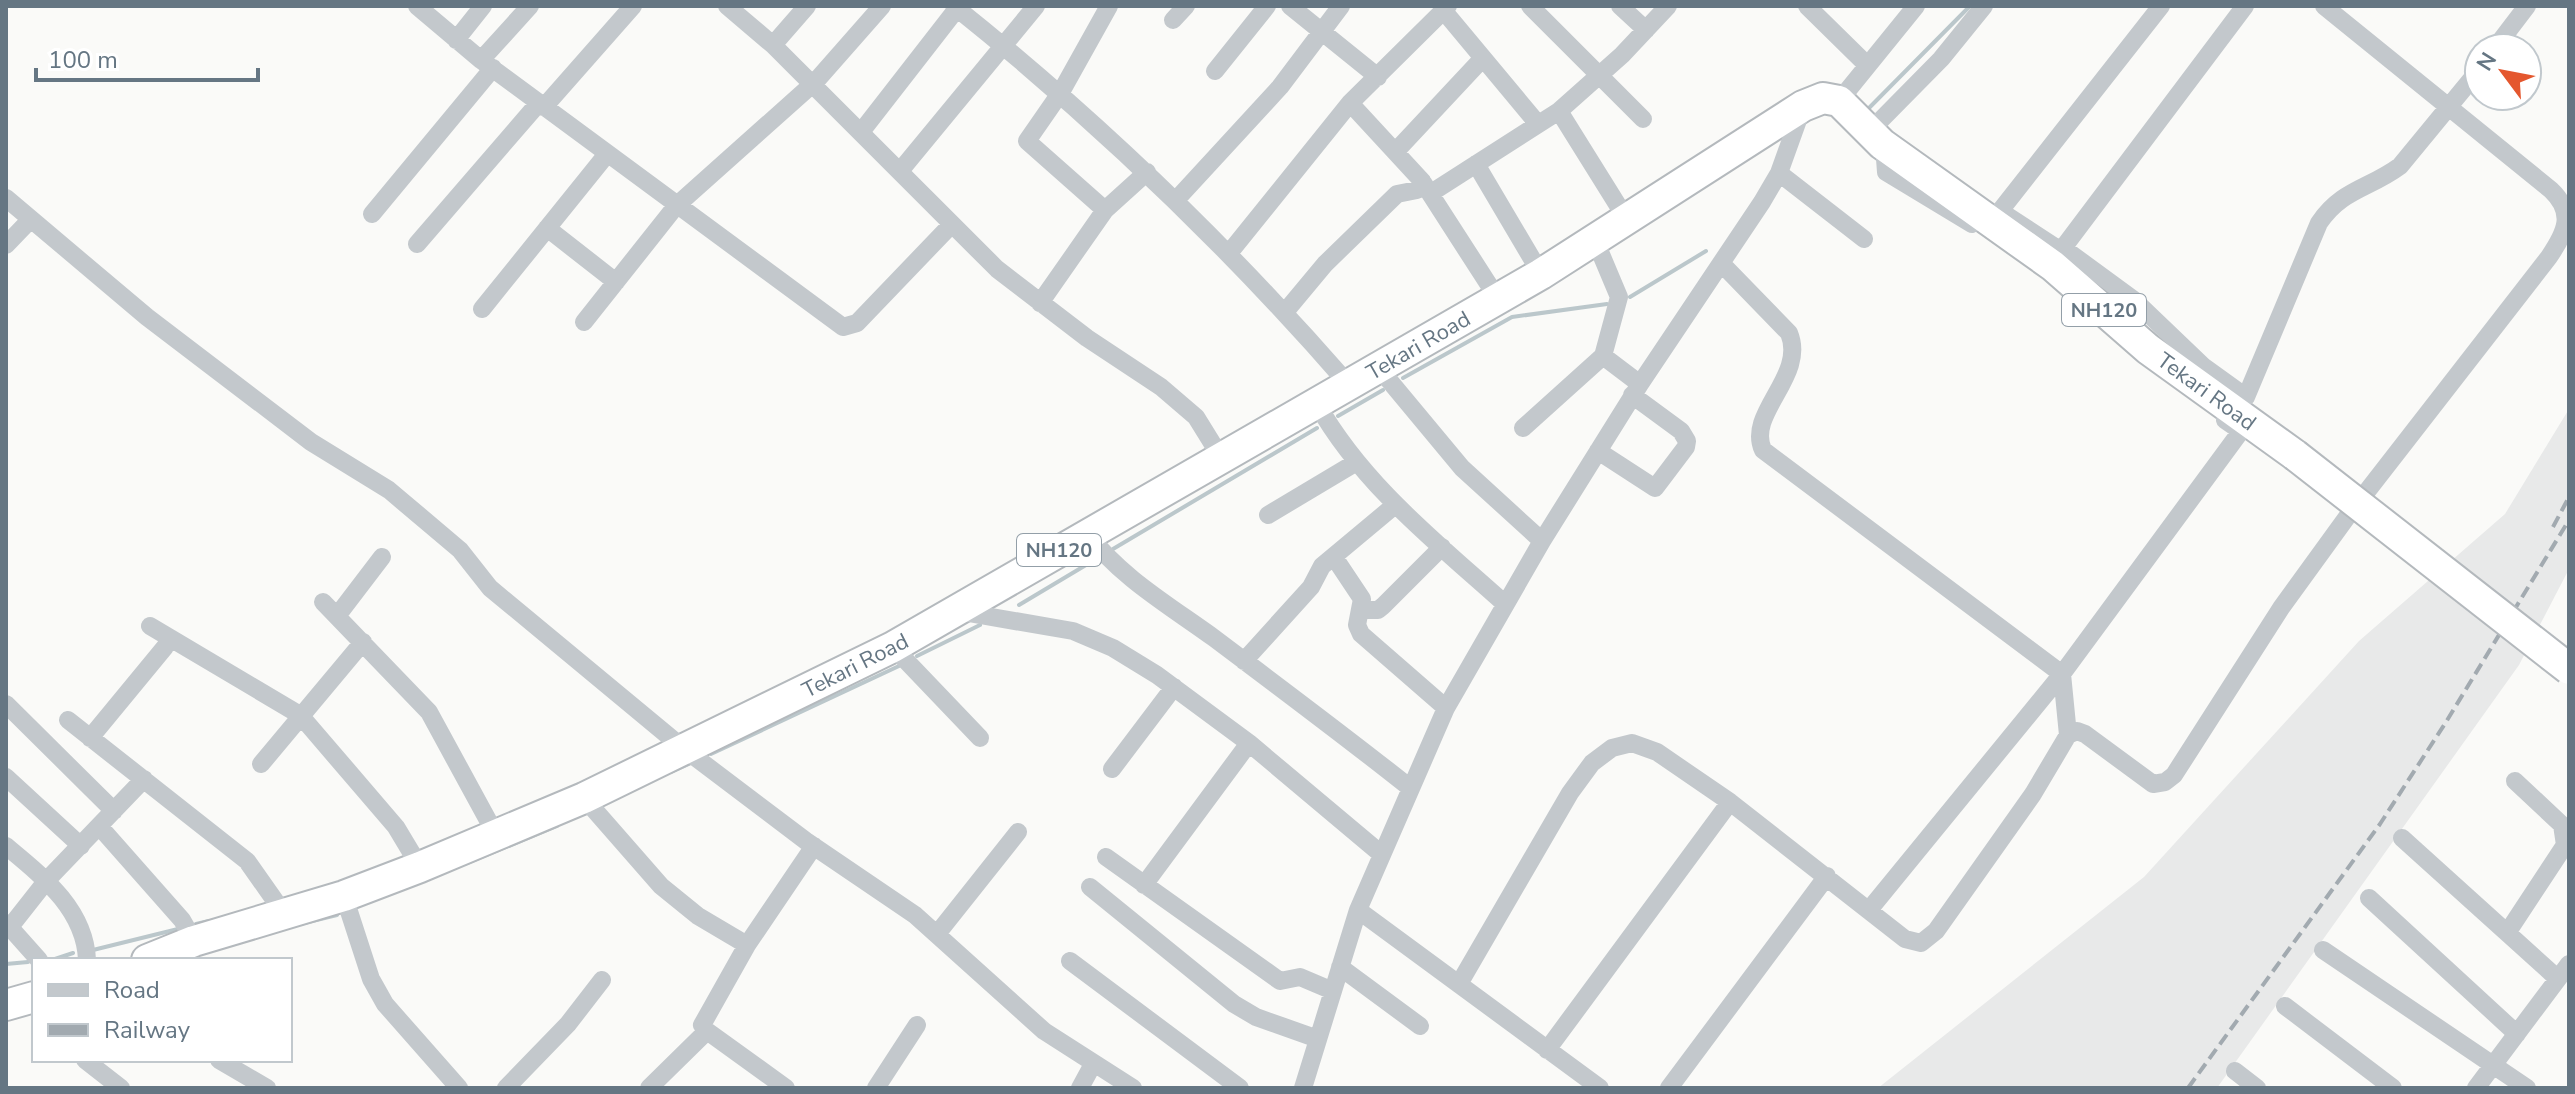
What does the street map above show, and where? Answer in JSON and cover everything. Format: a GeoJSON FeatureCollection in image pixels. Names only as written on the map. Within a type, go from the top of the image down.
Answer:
{"type":"FeatureCollection","features":[{"type":"Feature","properties":{"kind":"highway","name":"Tekari Road"},"geometry":{"type":"LineString","coordinates":[[152,958],[194,941],[344,896],[420,867],[584,798],[893,647],[1541,274],[1803,106],[1823,98],[1839,101],[1875,138],[1912,167],[2062,272],[2148,349],[2324,477],[2569,669]]}},
{"type":"Feature","properties":{"kind":"street"},"geometry":{"type":"LineString","coordinates":[[417,6],[544,107],[843,327],[857,323],[952,224]]}},
{"type":"Feature","properties":{"kind":"street"},"geometry":{"type":"LineString","coordinates":[[456,40],[483,6]]}},
{"type":"Feature","properties":{"kind":"street"},"geometry":{"type":"LineString","coordinates":[[372,214],[530,6]]}},
{"type":"Feature","properties":{"kind":"street"},"geometry":{"type":"LineString","coordinates":[[544,107],[633,6]]}},
{"type":"Feature","properties":{"kind":"street"},"geometry":{"type":"LineString","coordinates":[[727,6],[773,45],[997,269],[1040,303],[1161,387],[1196,417],[1222,459]]}},
{"type":"Feature","properties":{"kind":"street"},"geometry":{"type":"LineString","coordinates":[[773,45],[807,6]]}},
{"type":"Feature","properties":{"kind":"street"},"geometry":{"type":"LineString","coordinates":[[584,322],[676,206],[812,84],[882,6]]}},
{"type":"Feature","properties":{"kind":"street"},"geometry":{"type":"LineString","coordinates":[[900,171],[1036,6]]}},
{"type":"Feature","properties":{"kind":"street"},"geometry":{"type":"LineString","coordinates":[[1105,210],[1027,141],[1061,92],[1109,6]]}},
{"type":"Feature","properties":{"kind":"street"},"geometry":{"type":"LineString","coordinates":[[1173,20],[1186,6]]}},
{"type":"Feature","properties":{"kind":"street"},"geometry":{"type":"LineString","coordinates":[[1215,71],[1267,6]]}},
{"type":"Feature","properties":{"kind":"street"},"geometry":{"type":"LineString","coordinates":[[1290,6],[1378,77]]}},
{"type":"Feature","properties":{"kind":"street"},"geometry":{"type":"LineString","coordinates":[[1176,200],[1280,87],[1341,6]]}},
{"type":"Feature","properties":{"kind":"street"},"geometry":{"type":"LineString","coordinates":[[1530,6],[1602,74],[1643,119]]}},
{"type":"Feature","properties":{"kind":"street"},"geometry":{"type":"LineString","coordinates":[[1620,6],[1646,30]]}},
{"type":"Feature","properties":{"kind":"street"},"geometry":{"type":"LineString","coordinates":[[1285,312],[1325,264],[1397,194],[1427,187],[1476,164],[1559,111],[1602,74],[1668,6]]}},
{"type":"Feature","properties":{"kind":"street"},"geometry":{"type":"LineString","coordinates":[[1807,6],[1866,64]]}},
{"type":"Feature","properties":{"kind":"street"},"geometry":{"type":"LineString","coordinates":[[1839,101],[1916,6]]}},
{"type":"Feature","properties":{"kind":"street"},"geometry":{"type":"LineString","coordinates":[[1875,138],[1984,6]]}},
{"type":"Feature","properties":{"kind":"street"},"geometry":{"type":"LineString","coordinates":[[2063,248],[2245,6]]}},
{"type":"Feature","properties":{"kind":"street"},"geometry":{"type":"LineString","coordinates":[[1459,984],[1570,793],[1592,763],[1612,748],[1632,743],[1657,752],[1730,802],[1905,939],[1921,943],[1928,940],[2033,794],[2068,735],[2077,731],[2085,734],[2153,784],[2165,782],[2174,775],[2281,608],[2563,237],[2568,219],[2563,202],[2324,6]]}},
{"type":"Feature","properties":{"kind":"street"},"geometry":{"type":"LineString","coordinates":[[2507,32],[2527,6]]}},
{"type":"Feature","properties":{"kind":"street"},"geometry":{"type":"LineString","coordinates":[[861,132],[957,7],[1061,92],[1230,252],[1349,385]]}},
{"type":"Feature","properties":{"kind":"street"},"geometry":{"type":"LineString","coordinates":[[1230,252],[1350,103],[1445,8],[1538,124]]}},
{"type":"Feature","properties":{"kind":"street"},"geometry":{"type":"LineString","coordinates":[[2000,211],[2154,8]]}},
{"type":"Feature","properties":{"kind":"street"},"geometry":{"type":"LineString","coordinates":[[1396,151],[1483,58]]}},
{"type":"Feature","properties":{"kind":"street"},"geometry":{"type":"LineString","coordinates":[[1875,138],[1918,158],[2055,247],[2063,248],[2134,300],[2203,366],[2246,397],[2319,223],[2330,206],[2348,192],[2385,177],[2400,166],[2463,92]]}},
{"type":"Feature","properties":{"kind":"street"},"geometry":{"type":"LineString","coordinates":[[1350,103],[1427,187],[1498,299]]}},
{"type":"Feature","properties":{"kind":"street"},"geometry":{"type":"LineString","coordinates":[[417,244],[537,105],[544,107]]}},
{"type":"Feature","properties":{"kind":"street"},"geometry":{"type":"LineString","coordinates":[[1303,1088],[1358,910],[1380,853],[1446,708],[1598,451],[1779,173],[1803,106]]}},
{"type":"Feature","properties":{"kind":"street"},"geometry":{"type":"LineString","coordinates":[[1559,111],[1627,220]]}},
{"type":"Feature","properties":{"kind":"street"},"geometry":{"type":"LineString","coordinates":[[1869,910],[2062,674],[2241,431],[2183,390],[2050,273],[1886,172],[1875,138]]}},
{"type":"Feature","properties":{"kind":"street"},"geometry":{"type":"LineString","coordinates":[[482,309],[607,154]]}},
{"type":"Feature","properties":{"kind":"street"},"geometry":{"type":"LineString","coordinates":[[1476,164],[1541,274]]}},
{"type":"Feature","properties":{"kind":"street"},"geometry":{"type":"LineString","coordinates":[[1040,303],[1105,210],[1147,172]]}},
{"type":"Feature","properties":{"kind":"street"},"geometry":{"type":"LineString","coordinates":[[1779,173],[1864,239]]}},
{"type":"Feature","properties":{"kind":"street"},"geometry":{"type":"LineString","coordinates":[[6,198],[147,317],[311,442],[389,490],[460,550],[490,588],[683,748],[937,934],[1035,1023],[1133,1088]]}},
{"type":"Feature","properties":{"kind":"street"},"geometry":{"type":"LineString","coordinates":[[6,245],[31,219]]}},
{"type":"Feature","properties":{"kind":"street"},"geometry":{"type":"LineString","coordinates":[[547,228],[616,282]]}},
{"type":"Feature","properties":{"kind":"street"},"geometry":{"type":"LineString","coordinates":[[1523,428],[1603,356],[1619,297],[1595,240]]}},
{"type":"Feature","properties":{"kind":"street"},"geometry":{"type":"LineString","coordinates":[[1729,251],[1789,333],[1795,346],[1792,363],[1760,429],[1763,450],[2062,674],[2068,735]]}},
{"type":"Feature","properties":{"kind":"street"},"geometry":{"type":"LineString","coordinates":[[1598,451],[1655,488],[1686,447],[1687,441],[1681,431],[1603,356]]}},
{"type":"Feature","properties":{"kind":"street"},"geometry":{"type":"LineString","coordinates":[[1378,367],[1462,468],[1542,541]]}},
{"type":"Feature","properties":{"kind":"street"},"geometry":{"type":"LineString","coordinates":[[1317,404],[1355,463],[1395,505],[1505,604]]}},
{"type":"Feature","properties":{"kind":"street"},"geometry":{"type":"LineString","coordinates":[[1268,515],[1355,463]]}},
{"type":"Feature","properties":{"kind":"street"},"geometry":{"type":"LineString","coordinates":[[1244,661],[1334,557],[1395,505]]}},
{"type":"Feature","properties":{"kind":"street"},"geometry":{"type":"LineString","coordinates":[[1087,533],[1109,559],[1409,787]]}},
{"type":"Feature","properties":{"kind":"street"},"geometry":{"type":"LineString","coordinates":[[1362,610],[1378,610],[1442,547]]}},
{"type":"Feature","properties":{"kind":"street"},"geometry":{"type":"LineString","coordinates":[[337,616],[382,557]]}},
{"type":"Feature","properties":{"kind":"street"},"geometry":{"type":"LineString","coordinates":[[1334,557],[1361,595],[1362,610],[1357,625],[1361,634],[1446,708]]}},
{"type":"Feature","properties":{"kind":"street"},"geometry":{"type":"LineString","coordinates":[[323,602],[429,712],[496,835]]}},
{"type":"Feature","properties":{"kind":"street"},"geometry":{"type":"LineString","coordinates":[[957,611],[1073,631],[1113,648],[1174,687],[1249,743],[1380,853]]}},
{"type":"Feature","properties":{"kind":"street"},"geometry":{"type":"LineString","coordinates":[[150,626],[300,715],[396,827],[420,867]]}},
{"type":"Feature","properties":{"kind":"street"},"geometry":{"type":"LineString","coordinates":[[261,764],[363,642]]}},
{"type":"Feature","properties":{"kind":"street"},"geometry":{"type":"LineString","coordinates":[[90,738],[165,647]]}},
{"type":"Feature","properties":{"kind":"street"},"geometry":{"type":"LineString","coordinates":[[893,647],[980,738]]}},
{"type":"Feature","properties":{"kind":"street"},"geometry":{"type":"LineString","coordinates":[[1112,769],[1174,687]]}},
{"type":"Feature","properties":{"kind":"street"},"geometry":{"type":"LineString","coordinates":[[6,704],[114,811]]}},
{"type":"Feature","properties":{"kind":"street"},"geometry":{"type":"LineString","coordinates":[[68,720],[247,861],[285,915]]}},
{"type":"Feature","properties":{"kind":"street"},"geometry":{"type":"LineString","coordinates":[[1144,885],[1249,743]]}},
{"type":"Feature","properties":{"kind":"street"},"geometry":{"type":"LineString","coordinates":[[6,777],[81,846]]}},
{"type":"Feature","properties":{"kind":"street"},"geometry":{"type":"LineString","coordinates":[[37,958],[8,925],[144,779]]}},
{"type":"Feature","properties":{"kind":"street"},"geometry":{"type":"LineString","coordinates":[[2507,933],[2565,845],[2562,825],[2515,781]]}},
{"type":"Feature","properties":{"kind":"street"},"geometry":{"type":"LineString","coordinates":[[584,798],[661,886],[698,916],[747,945]]}},
{"type":"Feature","properties":{"kind":"street"},"geometry":{"type":"LineString","coordinates":[[1547,1050],[1730,802]]}},
{"type":"Feature","properties":{"kind":"street"},"geometry":{"type":"LineString","coordinates":[[99,826],[182,920],[194,941]]}},
{"type":"Feature","properties":{"kind":"street"},"geometry":{"type":"LineString","coordinates":[[937,934],[1018,832]]}},
{"type":"Feature","properties":{"kind":"street"},"geometry":{"type":"LineString","coordinates":[[2402,838],[2507,933],[2563,971],[2476,1088]]}},
{"type":"Feature","properties":{"kind":"street"},"geometry":{"type":"LineString","coordinates":[[6,846],[47,880],[77,921],[86,958]]}},
{"type":"Feature","properties":{"kind":"street"},"geometry":{"type":"LineString","coordinates":[[786,1088],[707,1031],[703,1027],[704,1018],[747,945],[814,846]]}},
{"type":"Feature","properties":{"kind":"street"},"geometry":{"type":"LineString","coordinates":[[1106,857],[1280,981],[1300,977],[1333,991]]}},
{"type":"Feature","properties":{"kind":"street"},"geometry":{"type":"LineString","coordinates":[[1669,1088],[1827,876]]}},
{"type":"Feature","properties":{"kind":"street"},"geometry":{"type":"LineString","coordinates":[[1090,887],[1234,1004],[1256,1017],[1318,1039]]}},
{"type":"Feature","properties":{"kind":"street"},"geometry":{"type":"LineString","coordinates":[[344,896],[371,979],[385,1004],[459,1088]]}},
{"type":"Feature","properties":{"kind":"street"},"geometry":{"type":"LineString","coordinates":[[2369,898],[2517,1034]]}},
{"type":"Feature","properties":{"kind":"street"},"geometry":{"type":"LineString","coordinates":[[1358,910],[1600,1088]]}},
{"type":"Feature","properties":{"kind":"street"},"geometry":{"type":"LineString","coordinates":[[2323,950],[2527,1088]]}},
{"type":"Feature","properties":{"kind":"street"},"geometry":{"type":"LineString","coordinates":[[1070,961],[1240,1088]]}},
{"type":"Feature","properties":{"kind":"street"},"geometry":{"type":"LineString","coordinates":[[1340,967],[1420,1026]]}},
{"type":"Feature","properties":{"kind":"street"},"geometry":{"type":"LineString","coordinates":[[506,1088],[568,1024],[602,980]]}},
{"type":"Feature","properties":{"kind":"street"},"geometry":{"type":"LineString","coordinates":[[2285,1006],[2393,1088]]}},
{"type":"Feature","properties":{"kind":"street"},"geometry":{"type":"LineString","coordinates":[[876,1088],[917,1025]]}},
{"type":"Feature","properties":{"kind":"street"},"geometry":{"type":"LineString","coordinates":[[649,1088],[707,1031]]}},
{"type":"Feature","properties":{"kind":"street"},"geometry":{"type":"LineString","coordinates":[[88,1062],[121,1088]]}},
{"type":"Feature","properties":{"kind":"street"},"geometry":{"type":"LineString","coordinates":[[222,1062],[267,1088]]}},
{"type":"Feature","properties":{"kind":"street"},"geometry":{"type":"LineString","coordinates":[[1080,1088],[1093,1064]]}},
{"type":"Feature","properties":{"kind":"street"},"geometry":{"type":"LineString","coordinates":[[2235,1071],[2257,1088]]}},
{"type":"Feature","properties":{"kind":"shaded area"},"geometry":{"type":"Polygon","coordinates":[[[2569,409],[2569,569],[2519,665],[2217,1088],[1878,1088],[2144,877],[2359,641],[2505,514],[2569,409]]]}},
{"type":"Feature","properties":{"kind":"waterway"},"geometry":{"type":"LineString","coordinates":[[1868,109],[1970,6]]}},
{"type":"Feature","properties":{"kind":"waterway"},"geometry":{"type":"LineString","coordinates":[[1630,297],[1706,251]]}},
{"type":"Feature","properties":{"kind":"waterway"},"geometry":{"type":"LineString","coordinates":[[1403,378],[1512,317],[1607,304]]}},
{"type":"Feature","properties":{"kind":"waterway"},"geometry":{"type":"LineString","coordinates":[[1338,416],[1383,390]]}},
{"type":"Feature","properties":{"kind":"waterway"},"geometry":{"type":"LineString","coordinates":[[1113,549],[1317,428]]}},
{"type":"Feature","properties":{"kind":"waterway"},"geometry":{"type":"LineString","coordinates":[[1019,605],[1096,559]]}},
{"type":"Feature","properties":{"kind":"waterway"},"geometry":{"type":"LineString","coordinates":[[917,656],[980,625]]}},
{"type":"Feature","properties":{"kind":"waterway"},"geometry":{"type":"LineString","coordinates":[[711,754],[899,666]]}},
{"type":"Feature","properties":{"kind":"waterway"},"geometry":{"type":"LineString","coordinates":[[671,772],[691,763]]}},
{"type":"Feature","properties":{"kind":"waterway"},"geometry":{"type":"LineString","coordinates":[[465,864],[557,826]]}},
{"type":"Feature","properties":{"kind":"waterway"},"geometry":{"type":"LineString","coordinates":[[300,924],[337,915]]}},
{"type":"Feature","properties":{"kind":"waterway"},"geometry":{"type":"LineString","coordinates":[[196,924],[209,921]]}},
{"type":"Feature","properties":{"kind":"waterway"},"geometry":{"type":"LineString","coordinates":[[93,950],[178,929]]}},
{"type":"Feature","properties":{"kind":"waterway"},"geometry":{"type":"LineString","coordinates":[[58,958],[73,953]]}},
{"type":"Feature","properties":{"kind":"waterway"},"geometry":{"type":"LineString","coordinates":[[6,964],[28,962]]}},
{"type":"Feature","properties":{"kind":"railway"},"geometry":{"type":"LineString","coordinates":[[2553,527],[2569,497]]}},
{"type":"Feature","properties":{"kind":"railway"},"geometry":{"type":"LineString","coordinates":[[2188,1088],[2380,824],[2569,520]]}}]}
